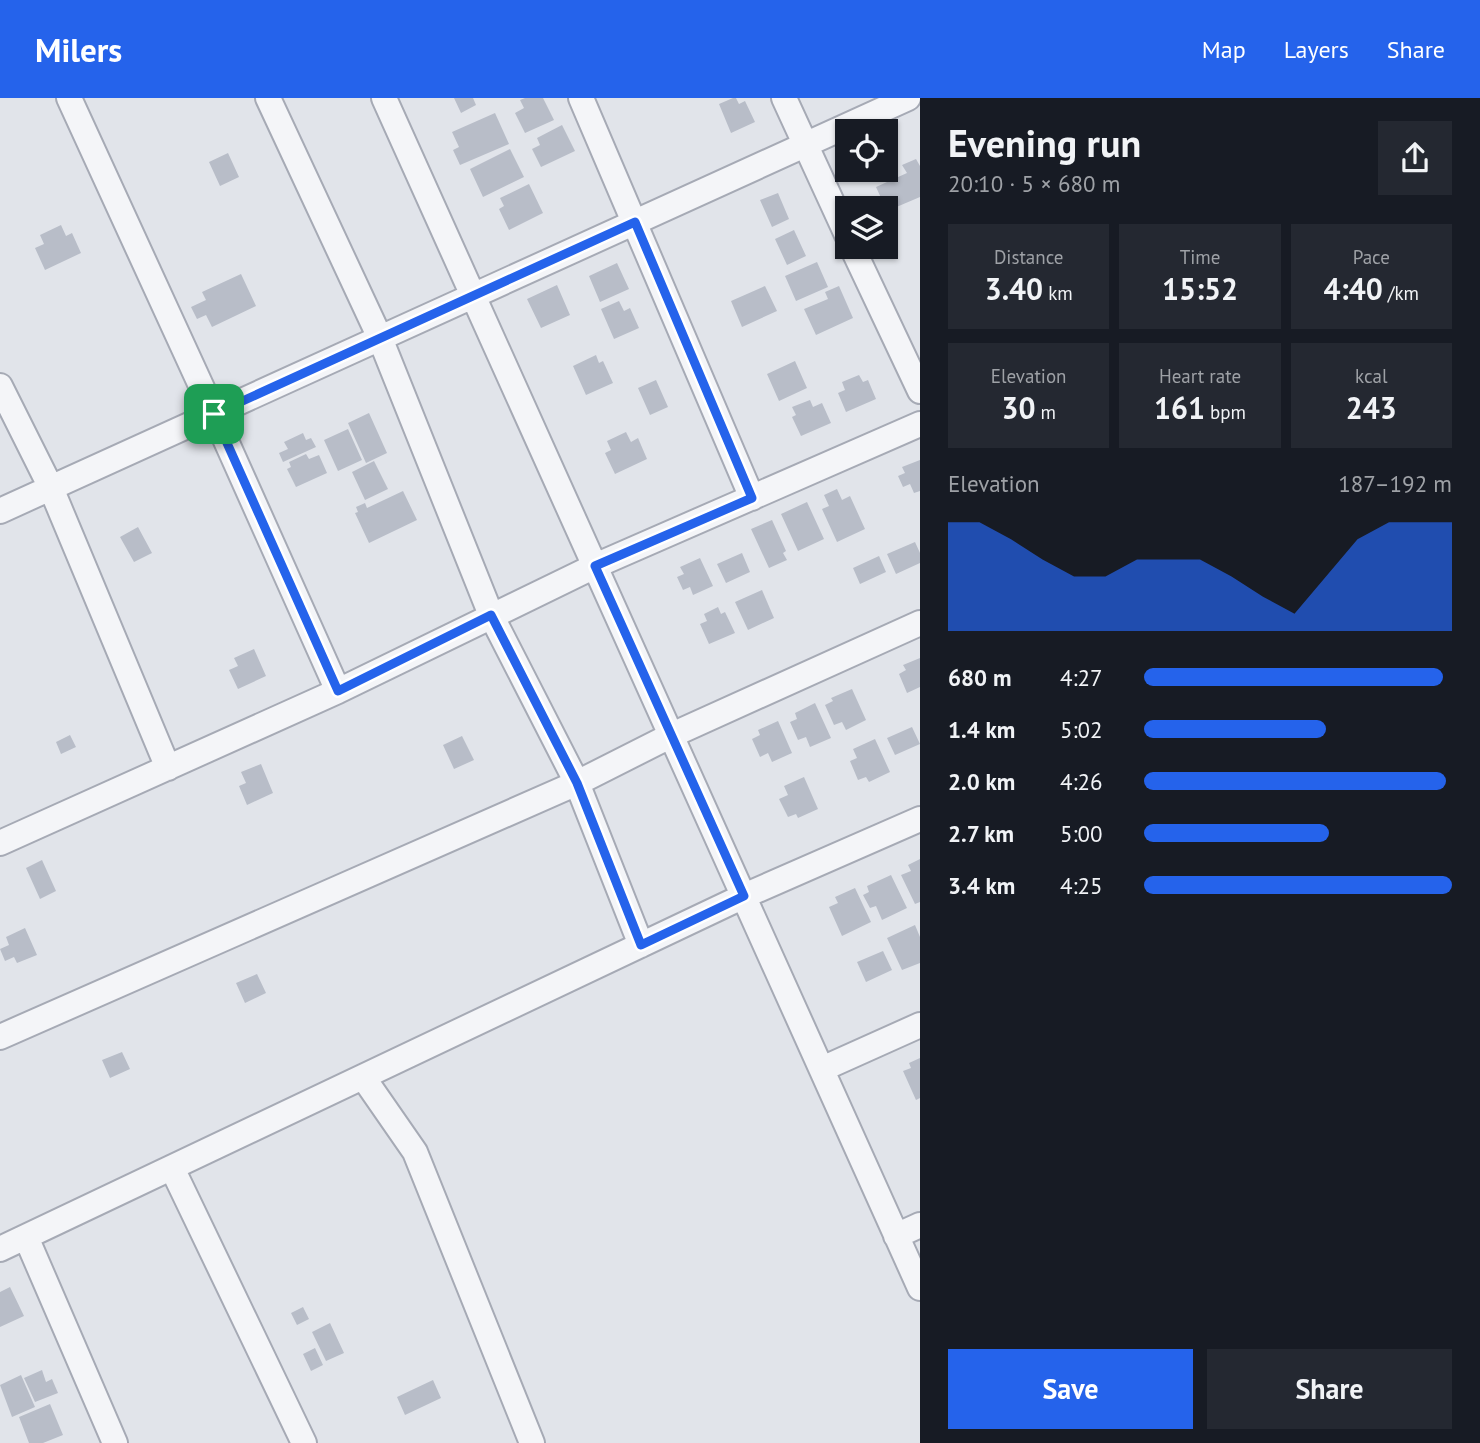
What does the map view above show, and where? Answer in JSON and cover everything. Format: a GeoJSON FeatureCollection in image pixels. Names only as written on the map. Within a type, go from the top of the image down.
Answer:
{"type":"FeatureCollection","features":[{"type":"Feature","properties":{"kind":"street"},"geometry":{"type":"LineString","coordinates":[[69,98],[338,691]]}},
{"type":"Feature","properties":{"kind":"street"},"geometry":{"type":"LineString","coordinates":[[268,98],[380,338],[491,615],[577,783],[641,945]]}},
{"type":"Feature","properties":{"kind":"street"},"geometry":{"type":"LineString","coordinates":[[384,98],[920,1288]]}},
{"type":"Feature","properties":{"kind":"street"},"geometry":{"type":"LineString","coordinates":[[581,98],[752,498]]}},
{"type":"Feature","properties":{"kind":"street"},"geometry":{"type":"LineString","coordinates":[[784,98],[835,209]]}},
{"type":"Feature","properties":{"kind":"street"},"geometry":{"type":"LineString","coordinates":[[0,511],[908,98]]}},
{"type":"Feature","properties":{"kind":"street"},"geometry":{"type":"LineString","coordinates":[[858,259],[920,391]]}},
{"type":"Feature","properties":{"kind":"street"},"geometry":{"type":"LineString","coordinates":[[0,386],[51,488],[168,768]]}},
{"type":"Feature","properties":{"kind":"street"},"geometry":{"type":"LineString","coordinates":[[0,842],[338,691],[595,566],[920,424]]}},
{"type":"Feature","properties":{"kind":"street"},"geometry":{"type":"LineString","coordinates":[[0,1037],[577,783],[672,735],[920,623]]}},
{"type":"Feature","properties":{"kind":"street"},"geometry":{"type":"LineString","coordinates":[[0,1249],[744,896],[920,819]]}},
{"type":"Feature","properties":{"kind":"street"},"geometry":{"type":"LineString","coordinates":[[822,1069],[920,1025]]}},
{"type":"Feature","properties":{"kind":"street"},"geometry":{"type":"LineString","coordinates":[[363,1077],[415,1152],[531,1443]]}},
{"type":"Feature","properties":{"kind":"street"},"geometry":{"type":"LineString","coordinates":[[172,1168],[304,1443]]}},
{"type":"Feature","properties":{"kind":"street"},"geometry":{"type":"LineString","coordinates":[[896,1236],[920,1225]]}},
{"type":"Feature","properties":{"kind":"street"},"geometry":{"type":"LineString","coordinates":[[26,1237],[115,1443]]}},
{"type":"Feature","properties":{"kind":"building"},"geometry":{"type":"Polygon","coordinates":[[[454,98],[473,98],[476,105],[461,113],[454,98]]]}},
{"type":"Feature","properties":{"kind":"building"},"geometry":{"type":"Polygon","coordinates":[[[543,98],[554,120],[525,133],[515,113],[524,108],[520,100],[543,98]]]}},
{"type":"Feature","properties":{"kind":"building"},"geometry":{"type":"Polygon","coordinates":[[[736,98],[739,104],[745,101],[755,122],[731,133],[719,104],[736,98]]]}},
{"type":"Feature","properties":{"kind":"building"},"geometry":{"type":"Polygon","coordinates":[[[495,113],[509,144],[460,165],[453,150],[459,147],[452,132],[495,113]]]}},
{"type":"Feature","properties":{"kind":"building"},"geometry":{"type":"Polygon","coordinates":[[[562,125],[575,151],[541,167],[532,149],[540,145],[537,138],[562,125]]]}},
{"type":"Feature","properties":{"kind":"building"},"geometry":{"type":"Polygon","coordinates":[[[510,149],[524,177],[483,197],[470,169],[510,149]]]}},
{"type":"Feature","properties":{"kind":"building"},"geometry":{"type":"Polygon","coordinates":[[[228,153],[239,177],[220,186],[209,162],[228,153]]]}},
{"type":"Feature","properties":{"kind":"building"},"geometry":{"type":"Polygon","coordinates":[[[916,159],[920,166],[920,197],[898,206],[898,196],[880,196],[876,187],[887,182],[898,182],[898,177],[907,173],[902,165],[916,159]]]}},
{"type":"Feature","properties":{"kind":"building"},"geometry":{"type":"Polygon","coordinates":[[[529,184],[543,213],[509,230],[499,209],[504,206],[500,198],[529,184]]]}},
{"type":"Feature","properties":{"kind":"building"},"geometry":{"type":"Polygon","coordinates":[[[778,193],[789,219],[772,227],[760,200],[778,193]]]}},
{"type":"Feature","properties":{"kind":"building"},"geometry":{"type":"Polygon","coordinates":[[[61,225],[66,236],[72,233],[81,253],[45,270],[35,248],[44,244],[40,235],[61,225]]]}},
{"type":"Feature","properties":{"kind":"building"},"geometry":{"type":"Polygon","coordinates":[[[794,230],[806,256],[787,265],[775,239],[794,230]]]}},
{"type":"Feature","properties":{"kind":"building"},"geometry":{"type":"Polygon","coordinates":[[[817,262],[828,287],[796,301],[785,276],[817,262]]]}},
{"type":"Feature","properties":{"kind":"building"},"geometry":{"type":"Polygon","coordinates":[[[617,263],[629,289],[600,302],[589,276],[617,263]]]}},
{"type":"Feature","properties":{"kind":"building"},"geometry":{"type":"Polygon","coordinates":[[[241,274],[256,306],[212,327],[206,315],[197,319],[191,307],[206,300],[202,292],[241,274]]]}},
{"type":"Feature","properties":{"kind":"building"},"geometry":{"type":"Polygon","coordinates":[[[557,285],[570,315],[541,328],[527,299],[557,285]]]}},
{"type":"Feature","properties":{"kind":"building"},"geometry":{"type":"Polygon","coordinates":[[[765,286],[777,311],[742,327],[731,301],[765,286]]]}},
{"type":"Feature","properties":{"kind":"building"},"geometry":{"type":"Polygon","coordinates":[[[839,286],[853,318],[816,335],[804,309],[828,299],[825,292],[839,286]]]}},
{"type":"Feature","properties":{"kind":"building"},"geometry":{"type":"Polygon","coordinates":[[[619,301],[624,311],[630,308],[639,328],[614,339],[601,309],[619,301]]]}},
{"type":"Feature","properties":{"kind":"building"},"geometry":{"type":"Polygon","coordinates":[[[596,355],[599,363],[603,361],[613,383],[586,395],[573,366],[596,355]]]}},
{"type":"Feature","properties":{"kind":"building"},"geometry":{"type":"Polygon","coordinates":[[[795,361],[807,388],[779,401],[767,374],[795,361]]]}},
{"type":"Feature","properties":{"kind":"building"},"geometry":{"type":"Polygon","coordinates":[[[859,375],[863,382],[868,380],[876,399],[846,412],[838,393],[845,390],[842,382],[859,375]]]}},
{"type":"Feature","properties":{"kind":"building"},"geometry":{"type":"Polygon","coordinates":[[[656,380],[668,407],[650,415],[638,388],[656,380]]]}},
{"type":"Feature","properties":{"kind":"building"},"geometry":{"type":"Polygon","coordinates":[[[810,400],[813,407],[822,403],[831,423],[801,436],[792,417],[796,415],[792,407],[810,400]]]}},
{"type":"Feature","properties":{"kind":"building"},"geometry":{"type":"Polygon","coordinates":[[[369,413],[387,453],[366,463],[348,423],[369,413]]]}},
{"type":"Feature","properties":{"kind":"building"},"geometry":{"type":"Polygon","coordinates":[[[348,429],[362,460],[338,471],[324,440],[348,429]]]}},
{"type":"Feature","properties":{"kind":"building"},"geometry":{"type":"Polygon","coordinates":[[[626,432],[631,442],[638,438],[647,459],[615,474],[605,453],[611,450],[607,441],[626,432]]]}},
{"type":"Feature","properties":{"kind":"building"},"geometry":{"type":"Polygon","coordinates":[[[303,433],[306,440],[311,438],[316,447],[283,462],[279,453],[288,449],[284,442],[303,433]]]}},
{"type":"Feature","properties":{"kind":"building"},"geometry":{"type":"Polygon","coordinates":[[[306,454],[309,459],[319,455],[327,473],[296,487],[287,469],[291,467],[289,462],[306,454]]]}},
{"type":"Feature","properties":{"kind":"building"},"geometry":{"type":"Polygon","coordinates":[[[920,460],[920,491],[914,493],[910,484],[903,487],[898,476],[905,473],[902,467],[920,460]]]}},
{"type":"Feature","properties":{"kind":"building"},"geometry":{"type":"Polygon","coordinates":[[[374,461],[388,489],[365,500],[352,472],[374,461]]]}},
{"type":"Feature","properties":{"kind":"building"},"geometry":{"type":"Polygon","coordinates":[[[837,489],[842,500],[850,496],[865,529],[837,542],[822,509],[829,506],[824,495],[837,489]]]}},
{"type":"Feature","properties":{"kind":"building"},"geometry":{"type":"Polygon","coordinates":[[[403,491],[417,520],[369,543],[355,513],[358,512],[356,507],[365,503],[367,508],[403,491]]]}},
{"type":"Feature","properties":{"kind":"building"},"geometry":{"type":"Polygon","coordinates":[[[807,502],[824,539],[798,551],[781,514],[807,502]]]}},
{"type":"Feature","properties":{"kind":"building"},"geometry":{"type":"Polygon","coordinates":[[[772,520],[786,551],[783,553],[787,560],[769,568],[751,529],[772,520]]]}},
{"type":"Feature","properties":{"kind":"building"},"geometry":{"type":"Polygon","coordinates":[[[138,527],[152,553],[134,562],[120,537],[138,527]]]}},
{"type":"Feature","properties":{"kind":"building"},"geometry":{"type":"Polygon","coordinates":[[[915,542],[920,553],[920,563],[896,574],[887,554],[915,542]]]}},
{"type":"Feature","properties":{"kind":"building"},"geometry":{"type":"Polygon","coordinates":[[[742,553],[750,572],[726,583],[717,564],[742,553]]]}},
{"type":"Feature","properties":{"kind":"building"},"geometry":{"type":"Polygon","coordinates":[[[879,556],[886,572],[860,584],[853,568],[879,556]]]}},
{"type":"Feature","properties":{"kind":"building"},"geometry":{"type":"Polygon","coordinates":[[[700,558],[713,586],[693,595],[690,587],[683,590],[677,577],[684,574],[680,567],[700,558]]]}},
{"type":"Feature","properties":{"kind":"building"},"geometry":{"type":"Polygon","coordinates":[[[762,590],[774,618],[748,630],[735,602],[762,590]]]}},
{"type":"Feature","properties":{"kind":"building"},"geometry":{"type":"Polygon","coordinates":[[[718,607],[721,614],[725,612],[735,633],[709,644],[700,624],[707,621],[704,614],[718,607]]]}},
{"type":"Feature","properties":{"kind":"building"},"geometry":{"type":"Polygon","coordinates":[[[254,649],[266,676],[238,689],[229,670],[238,666],[234,658],[254,649]]]}},
{"type":"Feature","properties":{"kind":"building"},"geometry":{"type":"Polygon","coordinates":[[[920,658],[920,687],[907,693],[899,674],[906,670],[903,665],[920,658]]]}},
{"type":"Feature","properties":{"kind":"building"},"geometry":{"type":"Polygon","coordinates":[[[852,689],[866,720],[846,730],[842,722],[834,725],[825,705],[833,701],[831,698],[852,689]]]}},
{"type":"Feature","properties":{"kind":"building"},"geometry":{"type":"Polygon","coordinates":[[[815,703],[831,738],[810,747],[806,737],[798,740],[790,722],[797,719],[795,713],[815,703]]]}},
{"type":"Feature","properties":{"kind":"building"},"geometry":{"type":"Polygon","coordinates":[[[778,721],[792,753],[772,762],[768,753],[760,757],[752,739],[760,735],[758,730],[778,721]]]}},
{"type":"Feature","properties":{"kind":"building"},"geometry":{"type":"Polygon","coordinates":[[[912,727],[920,744],[895,755],[887,738],[912,727]]]}},
{"type":"Feature","properties":{"kind":"building"},"geometry":{"type":"Polygon","coordinates":[[[70,735],[76,747],[61,754],[56,742],[70,735]]]}},
{"type":"Feature","properties":{"kind":"building"},"geometry":{"type":"Polygon","coordinates":[[[462,736],[474,760],[454,769],[443,745],[462,736]]]}},
{"type":"Feature","properties":{"kind":"building"},"geometry":{"type":"Polygon","coordinates":[[[875,739],[890,772],[869,782],[866,777],[858,780],[850,761],[857,758],[853,749],[875,739]]]}},
{"type":"Feature","properties":{"kind":"building"},"geometry":{"type":"Polygon","coordinates":[[[261,764],[273,793],[247,805],[239,786],[246,783],[241,772],[261,764]]]}},
{"type":"Feature","properties":{"kind":"building"},"geometry":{"type":"Polygon","coordinates":[[[804,777],[818,809],[798,818],[796,814],[788,817],[779,799],[788,795],[784,786],[804,777]]]}},
{"type":"Feature","properties":{"kind":"building"},"geometry":{"type":"Polygon","coordinates":[[[920,859],[920,902],[915,904],[901,875],[911,871],[908,865],[920,859]]]}},
{"type":"Feature","properties":{"kind":"building"},"geometry":{"type":"Polygon","coordinates":[[[42,860],[56,891],[40,899],[26,868],[42,860]]]}},
{"type":"Feature","properties":{"kind":"building"},"geometry":{"type":"Polygon","coordinates":[[[891,875],[907,908],[882,920],[876,906],[870,908],[863,895],[869,892],[867,886],[891,875]]]}},
{"type":"Feature","properties":{"kind":"building"},"geometry":{"type":"Polygon","coordinates":[[[855,888],[871,922],[842,936],[829,907],[838,903],[835,897],[855,888]]]}},
{"type":"Feature","properties":{"kind":"building"},"geometry":{"type":"Polygon","coordinates":[[[915,925],[920,937],[920,963],[902,970],[887,938],[915,925]]]}},
{"type":"Feature","properties":{"kind":"building"},"geometry":{"type":"Polygon","coordinates":[[[25,928],[37,955],[17,963],[14,957],[5,961],[0,949],[9,945],[6,937],[25,928]]]}},
{"type":"Feature","properties":{"kind":"building"},"geometry":{"type":"Polygon","coordinates":[[[883,951],[892,970],[866,982],[857,962],[883,951]]]}},
{"type":"Feature","properties":{"kind":"building"},"geometry":{"type":"Polygon","coordinates":[[[257,974],[266,993],[245,1003],[236,983],[257,974]]]}},
{"type":"Feature","properties":{"kind":"building"},"geometry":{"type":"Polygon","coordinates":[[[122,1052],[130,1069],[110,1078],[102,1060],[122,1052]]]}},
{"type":"Feature","properties":{"kind":"building"},"geometry":{"type":"Polygon","coordinates":[[[920,1058],[920,1098],[916,1100],[903,1071],[911,1068],[909,1063],[920,1058]]]}},
{"type":"Feature","properties":{"kind":"building"},"geometry":{"type":"Polygon","coordinates":[[[10,1287],[24,1316],[0,1327],[0,1292],[10,1287]]]}},
{"type":"Feature","properties":{"kind":"building"},"geometry":{"type":"Polygon","coordinates":[[[303,1307],[309,1319],[297,1325],[291,1313],[303,1307]]]}},
{"type":"Feature","properties":{"kind":"building"},"geometry":{"type":"Polygon","coordinates":[[[330,1323],[344,1353],[326,1361],[312,1332],[330,1323]]]}},
{"type":"Feature","properties":{"kind":"building"},"geometry":{"type":"Polygon","coordinates":[[[315,1348],[323,1365],[311,1371],[303,1354],[315,1348]]]}},
{"type":"Feature","properties":{"kind":"building"},"geometry":{"type":"Polygon","coordinates":[[[42,1370],[46,1382],[52,1379],[58,1393],[35,1402],[24,1378],[42,1370]]]}},
{"type":"Feature","properties":{"kind":"building"},"geometry":{"type":"Polygon","coordinates":[[[21,1375],[35,1407],[12,1417],[0,1385],[21,1375]]]}},
{"type":"Feature","properties":{"kind":"building"},"geometry":{"type":"Polygon","coordinates":[[[433,1380],[441,1398],[405,1415],[397,1397],[433,1380]]]}},
{"type":"Feature","properties":{"kind":"building"},"geometry":{"type":"Polygon","coordinates":[[[50,1404],[63,1435],[43,1443],[29,1443],[19,1417],[50,1404]]]}},
{"type":"Feature","properties":{"kind":"route"},"geometry":{"type":"LineString","coordinates":[[635,222],[752,498],[595,566],[744,896],[641,945],[577,783],[491,615],[338,691],[214,414],[635,222]]}}]}
